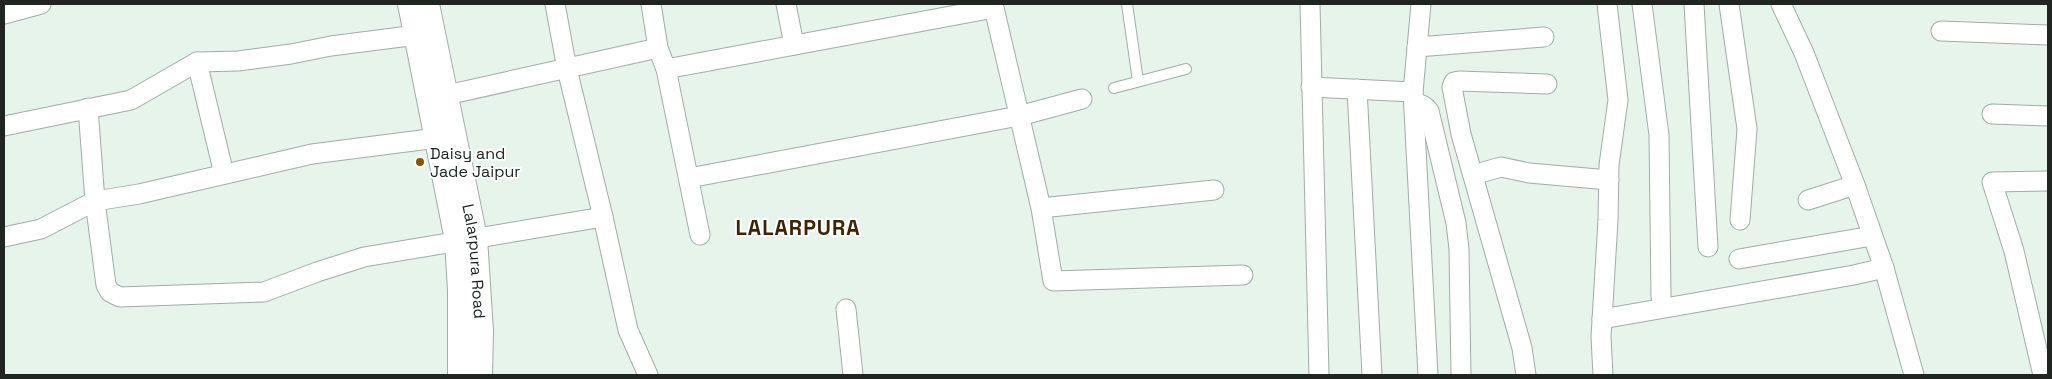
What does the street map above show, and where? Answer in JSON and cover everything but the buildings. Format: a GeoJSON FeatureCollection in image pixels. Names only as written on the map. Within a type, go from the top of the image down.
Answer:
{"type":"FeatureCollection","features":[{"type":"Feature","properties":{"kind":"street"},"geometry":{"type":"LineString","coordinates":[[4,14],[41,4]]}},
{"type":"Feature","properties":{"kind":"street"},"geometry":{"type":"LineString","coordinates":[[410,4],[425,32]]}},
{"type":"Feature","properties":{"kind":"street"},"geometry":{"type":"LineString","coordinates":[[427,4],[425,32],[437,96],[437,138],[466,239],[460,290],[460,375]]}},
{"type":"Feature","properties":{"kind":"street"},"geometry":{"type":"LineString","coordinates":[[555,4],[566,69],[604,217],[628,330],[648,375]]}},
{"type":"Feature","properties":{"kind":"street"},"geometry":{"type":"LineString","coordinates":[[651,4],[658,48],[666,69],[700,235]]}},
{"type":"Feature","properties":{"kind":"street"},"geometry":{"type":"LineString","coordinates":[[786,4],[794,45]]}},
{"type":"Feature","properties":{"kind":"street"},"geometry":{"type":"LineString","coordinates":[[1310,4],[1319,375]]}},
{"type":"Feature","properties":{"kind":"street"},"geometry":{"type":"LineString","coordinates":[[1421,4],[1414,98],[1428,375]]}},
{"type":"Feature","properties":{"kind":"street"},"geometry":{"type":"LineString","coordinates":[[1603,375],[1602,319],[1609,165],[1618,100],[1607,4]]}},
{"type":"Feature","properties":{"kind":"street"},"geometry":{"type":"LineString","coordinates":[[1642,4],[1658,135],[1661,297]]}},
{"type":"Feature","properties":{"kind":"street"},"geometry":{"type":"LineString","coordinates":[[1694,4],[1708,247]]}},
{"type":"Feature","properties":{"kind":"street"},"geometry":{"type":"LineString","coordinates":[[1729,4],[1747,129],[1740,220]]}},
{"type":"Feature","properties":{"kind":"street"},"geometry":{"type":"LineString","coordinates":[[1781,4],[1804,53],[1855,185],[1884,268],[1914,375]]}},
{"type":"Feature","properties":{"kind":"street"},"geometry":{"type":"LineString","coordinates":[[666,69],[979,7],[994,8],[1041,208],[1053,281],[1243,275]]}},
{"type":"Feature","properties":{"kind":"street"},"geometry":{"type":"LineString","coordinates":[[1941,31],[2048,35]]}},
{"type":"Feature","properties":{"kind":"street"},"geometry":{"type":"LineString","coordinates":[[4,126],[132,100],[197,62],[291,54],[425,32]]}},
{"type":"Feature","properties":{"kind":"street"},"geometry":{"type":"LineString","coordinates":[[1417,47],[1544,37]]}},
{"type":"Feature","properties":{"kind":"street"},"geometry":{"type":"LineString","coordinates":[[437,96],[658,48]]}},
{"type":"Feature","properties":{"kind":"street"},"geometry":{"type":"LineString","coordinates":[[197,62],[224,174]]}},
{"type":"Feature","properties":{"kind":"street"},"geometry":{"type":"LineString","coordinates":[[1526,375],[1522,348],[1473,175],[1452,95],[1452,87],[1454,82],[1547,84]]}},
{"type":"Feature","properties":{"kind":"street"},"geometry":{"type":"LineString","coordinates":[[1311,87],[1357,89],[1414,98],[1428,111],[1456,223],[1459,249],[1461,375]]}},
{"type":"Feature","properties":{"kind":"street"},"geometry":{"type":"LineString","coordinates":[[1357,89],[1372,375]]}},
{"type":"Feature","properties":{"kind":"street","name":"Lalarpura Road"},"geometry":{"type":"LineString","coordinates":[[437,96],[466,239],[481,331],[480,375]]}},
{"type":"Feature","properties":{"kind":"street"},"geometry":{"type":"LineString","coordinates":[[689,178],[1019,116],[1082,99]]}},
{"type":"Feature","properties":{"kind":"street"},"geometry":{"type":"LineString","coordinates":[[88,108],[95,201],[106,285],[110,292],[120,297],[264,292],[364,257],[604,217]]}},
{"type":"Feature","properties":{"kind":"street"},"geometry":{"type":"LineString","coordinates":[[1992,114],[2048,116]]}},
{"type":"Feature","properties":{"kind":"street"},"geometry":{"type":"LineString","coordinates":[[4,237],[41,229],[95,201],[139,194],[312,154],[437,138]]}},
{"type":"Feature","properties":{"kind":"street"},"geometry":{"type":"LineString","coordinates":[[1473,175],[1501,167],[1529,173],[1609,180]]}},
{"type":"Feature","properties":{"kind":"street"},"geometry":{"type":"LineString","coordinates":[[2043,375],[2014,250],[1992,182],[2048,181]]}},
{"type":"Feature","properties":{"kind":"street"},"geometry":{"type":"LineString","coordinates":[[1808,200],[1855,185]]}},
{"type":"Feature","properties":{"kind":"street"},"geometry":{"type":"LineString","coordinates":[[1041,208],[1214,190]]}},
{"type":"Feature","properties":{"kind":"street"},"geometry":{"type":"LineString","coordinates":[[1739,259],[1872,236]]}},
{"type":"Feature","properties":{"kind":"street"},"geometry":{"type":"LineString","coordinates":[[1602,319],[1836,279],[1884,268]]}},
{"type":"Feature","properties":{"kind":"street"},"geometry":{"type":"LineString","coordinates":[[846,308],[853,375]]}},
{"type":"Feature","properties":{"kind":"lane"},"geometry":{"type":"LineString","coordinates":[[1127,4],[1138,81]]}},
{"type":"Feature","properties":{"kind":"lane"},"geometry":{"type":"LineString","coordinates":[[1114,88],[1186,69]]}},
{"type":"Feature","properties":{"kind":"place","name":"Daisy and Jade Jaipur"},"geometry":{"type":"Point","coordinates":[420,162]}},
{"type":"Feature","properties":{"kind":"district","name":"LALARPURA"},"geometry":{"type":"Point","coordinates":[798,227]}}]}
